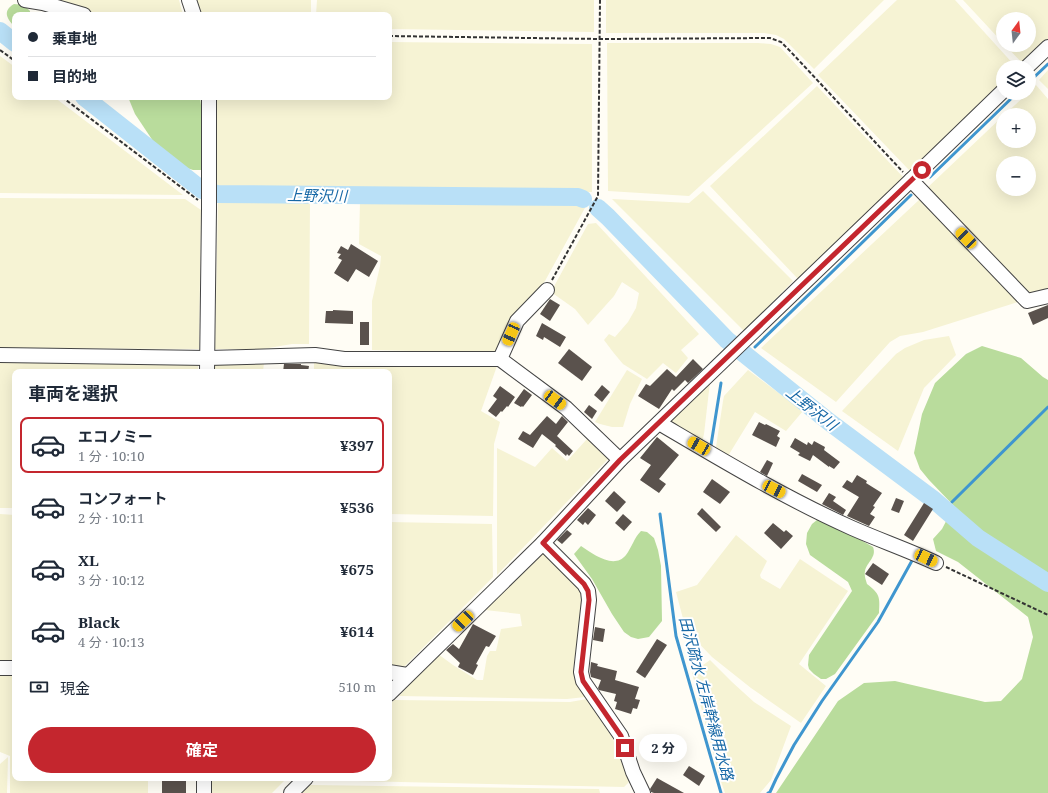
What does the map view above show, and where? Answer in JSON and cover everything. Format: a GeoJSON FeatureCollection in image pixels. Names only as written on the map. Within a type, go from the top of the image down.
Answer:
{"type":"FeatureCollection","features":[{"type":"Feature","properties":{"kind":"street"},"geometry":{"type":"LineString","coordinates":[[25,0],[43,3],[74,12]]}},
{"type":"Feature","properties":{"kind":"street"},"geometry":{"type":"LineString","coordinates":[[189,0],[193,12]]}},
{"type":"Feature","properties":{"kind":"street"},"geometry":{"type":"LineString","coordinates":[[1034,60],[1048,47]]}},
{"type":"Feature","properties":{"kind":"street"},"geometry":{"type":"LineString","coordinates":[[392,691],[543,543],[620,460],[996,98]]}},
{"type":"Feature","properties":{"kind":"street"},"geometry":{"type":"LineString","coordinates":[[208,365],[209,100]]}},
{"type":"Feature","properties":{"kind":"street"},"geometry":{"type":"LineString","coordinates":[[911,180],[1027,301],[1048,296]]}},
{"type":"Feature","properties":{"kind":"street"},"geometry":{"type":"LineString","coordinates":[[500,359],[517,321],[547,290]]}},
{"type":"Feature","properties":{"kind":"street"},"geometry":{"type":"LineString","coordinates":[[0,355],[208,365],[315,355],[344,359],[500,359],[566,408],[620,460]]}},
{"type":"Feature","properties":{"kind":"street"},"geometry":{"type":"LineString","coordinates":[[659,423],[763,484],[806,506],[852,528],[936,563]]}},
{"type":"Feature","properties":{"kind":"street"},"geometry":{"type":"LineString","coordinates":[[543,543],[584,584],[588,591],[589,600],[581,672],[583,681],[621,736],[643,793]]}},
{"type":"Feature","properties":{"kind":"street"},"geometry":{"type":"LineString","coordinates":[[0,668],[12,668]]}},
{"type":"Feature","properties":{"kind":"street"},"geometry":{"type":"LineString","coordinates":[[392,672],[407,675]]}},
{"type":"Feature","properties":{"kind":"street"},"geometry":{"type":"LineString","coordinates":[[204,781],[204,793]]}},
{"type":"Feature","properties":{"kind":"street"},"geometry":{"type":"LineString","coordinates":[[291,793],[303,781]]}},
{"type":"Feature","properties":{"kind":"path"},"geometry":{"type":"LineString","coordinates":[[547,290],[598,196],[600,0]]}},
{"type":"Feature","properties":{"kind":"path"},"geometry":{"type":"LineString","coordinates":[[392,36],[770,38],[781,42],[911,180]]}},
{"type":"Feature","properties":{"kind":"path"},"geometry":{"type":"LineString","coordinates":[[0,50],[12,59]]}},
{"type":"Feature","properties":{"kind":"path"},"geometry":{"type":"LineString","coordinates":[[66,100],[209,205]]}},
{"type":"Feature","properties":{"kind":"path"},"geometry":{"type":"LineString","coordinates":[[936,563],[1048,615]]}},
{"type":"Feature","properties":{"kind":"shaded area"},"geometry":{"type":"Polygon","coordinates":[[[47,0],[179,0],[182,12],[88,12],[47,0]]]}},
{"type":"Feature","properties":{"kind":"shaded area"},"geometry":{"type":"Polygon","coordinates":[[[197,0],[311,0],[311,12],[200,12],[197,0]]]}},
{"type":"Feature","properties":{"kind":"shaded area"},"geometry":{"type":"Polygon","coordinates":[[[317,0],[594,0],[594,32],[392,29],[392,12],[316,12],[317,0]]]}},
{"type":"Feature","properties":{"kind":"shaded area"},"geometry":{"type":"Polygon","coordinates":[[[606,0],[884,0],[814,69],[784,39],[776,35],[764,33],[606,33],[606,0]]]}},
{"type":"Feature","properties":{"kind":"shaded area"},"geometry":{"type":"Polygon","coordinates":[[[897,0],[955,0],[996,45],[996,52],[1002,52],[1010,60],[996,60],[996,88],[910,171],[818,75],[897,0]]]}},
{"type":"Feature","properties":{"kind":"shaded area"},"geometry":{"type":"Polygon","coordinates":[[[963,0],[1048,0],[1048,39],[1036,51],[1036,12],[996,12],[996,35],[963,0]]]}},
{"type":"Feature","properties":{"kind":"shaded area"},"geometry":{"type":"Polygon","coordinates":[[[392,42],[592,44],[592,192],[217,187],[215,100],[392,100],[392,42]]]}},
{"type":"Feature","properties":{"kind":"shaded area"},"geometry":{"type":"Polygon","coordinates":[[[607,43],[771,44],[780,47],[813,83],[689,196],[608,191],[607,43]]]}},
{"type":"Feature","properties":{"kind":"shaded area"},"geometry":{"type":"Polygon","coordinates":[[[1012,52],[1035,52],[1027,60],[1019,60],[1012,52]]]}},
{"type":"Feature","properties":{"kind":"shaded area"},"geometry":{"type":"Polygon","coordinates":[[[0,56],[12,65],[12,100],[58,100],[183,195],[0,193],[0,56]]]}},
{"type":"Feature","properties":{"kind":"shaded area"},"geometry":{"type":"Polygon","coordinates":[[[1048,70],[1048,89],[1039,80],[1048,70]]]}},
{"type":"Feature","properties":{"kind":"shaded area"},"geometry":{"type":"Polygon","coordinates":[[[1036,85],[1048,99],[1048,289],[1036,292],[1022,290],[926,189],[996,123],[996,148],[1036,148],[1036,108],[1012,108],[1020,100],[1036,100],[1036,85]]]}},
{"type":"Feature","properties":{"kind":"shaded area"},"geometry":{"type":"Polygon","coordinates":[[[817,86],[904,178],[798,279],[710,186],[817,86]]]}},
{"type":"Feature","properties":{"kind":"shaded area"},"geometry":{"type":"Polygon","coordinates":[[[703,191],[793,281],[744,331],[612,199],[689,203],[703,191]]]}},
{"type":"Feature","properties":{"kind":"shaded area"},"geometry":{"type":"Polygon","coordinates":[[[0,198],[185,199],[201,210],[199,349],[0,348],[0,198]]]}},
{"type":"Feature","properties":{"kind":"shaded area"},"geometry":{"type":"Polygon","coordinates":[[[920,199],[1018,302],[923,332],[900,336],[890,342],[836,402],[761,348],[920,199]]]}},
{"type":"Feature","properties":{"kind":"shaded area"},"geometry":{"type":"Polygon","coordinates":[[[218,200],[310,201],[309,344],[292,344],[263,349],[215,349],[218,200]]]}},
{"type":"Feature","properties":{"kind":"shaded area"},"geometry":{"type":"Polygon","coordinates":[[[360,201],[422,204],[428,204],[434,201],[577,202],[586,206],[545,281],[525,306],[496,353],[372,350],[372,301],[381,256],[359,244],[360,201]]]}},
{"type":"Feature","properties":{"kind":"shaded area"},"geometry":{"type":"Polygon","coordinates":[[[596,223],[699,334],[681,350],[688,358],[676,373],[663,363],[647,379],[623,364],[604,340],[609,334],[615,337],[628,322],[636,308],[639,293],[622,282],[614,296],[588,325],[575,309],[551,292],[588,224],[596,223]]]}},
{"type":"Feature","properties":{"kind":"shaded area"},"geometry":{"type":"Polygon","coordinates":[[[949,336],[956,355],[924,388],[898,451],[842,411],[896,354],[905,348],[924,340],[949,336]]]}},
{"type":"Feature","properties":{"kind":"shaded area"},"geometry":{"type":"Polygon","coordinates":[[[0,361],[198,364],[198,369],[12,369],[12,508],[0,508],[0,361]]]}},
{"type":"Feature","properties":{"kind":"shaded area"},"geometry":{"type":"Polygon","coordinates":[[[314,361],[497,366],[481,411],[500,422],[494,444],[493,516],[392,514],[392,369],[314,369],[314,361]]]}},
{"type":"Feature","properties":{"kind":"shaded area"},"geometry":{"type":"Polygon","coordinates":[[[264,362],[263,369],[215,369],[215,363],[264,362]]]}},
{"type":"Feature","properties":{"kind":"shaded area"},"geometry":{"type":"Polygon","coordinates":[[[627,370],[642,379],[630,404],[623,427],[612,427],[595,422],[627,370]]]}},
{"type":"Feature","properties":{"kind":"shaded area"},"geometry":{"type":"Polygon","coordinates":[[[748,370],[803,411],[786,431],[755,412],[728,456],[718,451],[716,447],[724,396],[748,370]]]}},
{"type":"Feature","properties":{"kind":"shaded area"},"geometry":{"type":"Polygon","coordinates":[[[710,382],[704,434],[702,443],[668,422],[710,382]]]}},
{"type":"Feature","properties":{"kind":"shaded area"},"geometry":{"type":"Polygon","coordinates":[[[587,439],[608,459],[497,575],[497,448],[535,467],[552,448],[567,461],[587,439]]]}},
{"type":"Feature","properties":{"kind":"shaded area"},"geometry":{"type":"Polygon","coordinates":[[[0,514],[12,515],[12,664],[0,664],[0,514]]]}},
{"type":"Feature","properties":{"kind":"shaded area"},"geometry":{"type":"Polygon","coordinates":[[[392,522],[492,524],[493,577],[403,668],[392,668],[392,522]]]}},
{"type":"Feature","properties":{"kind":"shaded area"},"geometry":{"type":"Polygon","coordinates":[[[736,535],[767,561],[760,575],[761,578],[780,589],[800,559],[848,591],[799,664],[826,686],[801,723],[751,688],[712,657],[686,630],[676,592],[697,585],[736,535]]]}},
{"type":"Feature","properties":{"kind":"shaded area"},"geometry":{"type":"Polygon","coordinates":[[[542,552],[579,587],[581,596],[581,611],[573,671],[585,697],[567,699],[399,696],[438,654],[477,680],[483,680],[487,656],[490,651],[496,651],[501,629],[522,626],[520,614],[485,610],[542,552]]]}},
{"type":"Feature","properties":{"kind":"shaded area"},"geometry":{"type":"Polygon","coordinates":[[[710,660],[754,702],[791,726],[771,780],[760,793],[725,793],[692,673],[710,660]]]}},
{"type":"Feature","properties":{"kind":"shaded area"},"geometry":{"type":"Polygon","coordinates":[[[0,675],[12,676],[12,781],[148,781],[148,793],[10,793],[10,756],[0,752],[0,675]]]}},
{"type":"Feature","properties":{"kind":"shaded area"},"geometry":{"type":"Polygon","coordinates":[[[587,699],[612,737],[624,764],[629,782],[624,787],[357,781],[392,781],[392,702],[394,700],[570,702],[587,699]]]}},
{"type":"Feature","properties":{"kind":"shaded area"},"geometry":{"type":"Polygon","coordinates":[[[8,757],[7,793],[0,793],[0,764],[8,757]]]}},
{"type":"Feature","properties":{"kind":"shaded area"},"geometry":{"type":"Polygon","coordinates":[[[212,781],[284,781],[272,793],[211,793],[212,781]]]}},
{"type":"Feature","properties":{"kind":"shaded area"},"geometry":{"type":"Polygon","coordinates":[[[310,785],[599,789],[600,793],[302,793],[310,785]]]}},
{"type":"Feature","properties":{"kind":"green space"},"geometry":{"type":"Polygon","coordinates":[[[14,4],[24,5],[30,12],[12,12],[12,23],[7,15],[10,7],[14,4]]]}},
{"type":"Feature","properties":{"kind":"green space"},"geometry":{"type":"Polygon","coordinates":[[[129,100],[200,100],[204,130],[202,170],[193,170],[179,164],[157,147],[135,114],[129,100]]]}},
{"type":"Feature","properties":{"kind":"green space"},"geometry":{"type":"Polygon","coordinates":[[[982,346],[1021,358],[1048,380],[1048,793],[776,793],[838,701],[864,683],[895,681],[985,702],[1001,701],[1022,679],[1033,637],[1028,617],[958,562],[936,551],[933,539],[942,529],[954,506],[920,469],[914,453],[922,414],[935,383],[966,354],[982,346]]]}},
{"type":"Feature","properties":{"kind":"green space"},"geometry":{"type":"Polygon","coordinates":[[[817,520],[826,520],[873,547],[874,554],[866,568],[865,576],[867,584],[877,593],[879,603],[879,613],[835,674],[826,679],[821,679],[809,669],[809,655],[852,591],[848,582],[810,555],[806,544],[807,533],[812,524],[817,520]]]}},
{"type":"Feature","properties":{"kind":"green space"},"geometry":{"type":"Polygon","coordinates":[[[641,531],[647,532],[654,538],[658,550],[661,566],[662,621],[649,637],[638,639],[631,637],[624,632],[592,579],[574,554],[581,546],[604,559],[616,561],[626,555],[641,531]]]}},
{"type":"Feature","properties":{"kind":"building"},"geometry":{"type":"Polygon","coordinates":[[[351,244],[378,261],[369,277],[356,269],[348,282],[334,273],[342,260],[338,258],[341,254],[337,253],[341,246],[348,250],[351,244]]]}},
{"type":"Feature","properties":{"kind":"building"},"geometry":{"type":"Polygon","coordinates":[[[550,299],[560,305],[550,321],[540,314],[550,299]]]}},
{"type":"Feature","properties":{"kind":"building"},"geometry":{"type":"Polygon","coordinates":[[[1048,305],[1048,318],[1033,325],[1028,313],[1048,305]]]}},
{"type":"Feature","properties":{"kind":"building"},"geometry":{"type":"Polygon","coordinates":[[[326,311],[353,311],[353,324],[325,323],[326,311]]]}},
{"type":"Feature","properties":{"kind":"building"},"geometry":{"type":"Polygon","coordinates":[[[360,322],[369,322],[369,345],[360,345],[360,322]]]}},
{"type":"Feature","properties":{"kind":"building"},"geometry":{"type":"Polygon","coordinates":[[[542,323],[566,337],[560,347],[544,337],[543,340],[536,336],[542,323]]]}},
{"type":"Feature","properties":{"kind":"building"},"geometry":{"type":"Polygon","coordinates":[[[569,349],[592,367],[582,381],[558,363],[569,349]]]}},
{"type":"Feature","properties":{"kind":"building"},"geometry":{"type":"Polygon","coordinates":[[[693,359],[703,369],[688,383],[685,380],[674,391],[672,389],[659,409],[638,396],[646,384],[650,386],[667,369],[676,377],[693,359]]]}},
{"type":"Feature","properties":{"kind":"building"},"geometry":{"type":"Polygon","coordinates":[[[284,364],[301,364],[309,366],[308,369],[283,369],[284,364]]]}},
{"type":"Feature","properties":{"kind":"building"},"geometry":{"type":"Polygon","coordinates":[[[602,385],[610,392],[602,402],[594,395],[602,385]]]}},
{"type":"Feature","properties":{"kind":"building"},"geometry":{"type":"Polygon","coordinates":[[[500,386],[515,397],[508,407],[507,406],[502,412],[501,411],[496,417],[488,411],[497,399],[493,396],[500,386]]]}},
{"type":"Feature","properties":{"kind":"building"},"geometry":{"type":"Polygon","coordinates":[[[524,389],[532,395],[523,407],[521,407],[514,403],[524,389]]]}},
{"type":"Feature","properties":{"kind":"building"},"geometry":{"type":"Polygon","coordinates":[[[589,405],[597,411],[592,419],[584,412],[589,405]]]}},
{"type":"Feature","properties":{"kind":"building"},"geometry":{"type":"Polygon","coordinates":[[[547,416],[556,424],[562,416],[568,422],[557,436],[573,451],[569,456],[567,454],[566,456],[555,446],[556,445],[542,434],[533,448],[518,439],[523,431],[530,435],[547,416]]]}},
{"type":"Feature","properties":{"kind":"building"},"geometry":{"type":"Polygon","coordinates":[[[759,422],[780,431],[777,436],[780,438],[776,447],[752,435],[759,422]]]}},
{"type":"Feature","properties":{"kind":"building"},"geometry":{"type":"Polygon","coordinates":[[[657,437],[679,455],[659,479],[666,484],[659,493],[640,480],[651,465],[640,458],[657,437]]]}},
{"type":"Feature","properties":{"kind":"building"},"geometry":{"type":"Polygon","coordinates":[[[795,438],[807,445],[808,442],[812,445],[814,441],[825,447],[824,450],[840,462],[834,469],[813,455],[810,461],[798,455],[800,453],[790,447],[795,438]]]}},
{"type":"Feature","properties":{"kind":"building"},"geometry":{"type":"Polygon","coordinates":[[[767,460],[773,463],[767,476],[760,472],[767,460]]]}},
{"type":"Feature","properties":{"kind":"building"},"geometry":{"type":"Polygon","coordinates":[[[802,474],[822,485],[817,492],[798,481],[802,474]]]}},
{"type":"Feature","properties":{"kind":"building"},"geometry":{"type":"Polygon","coordinates":[[[857,475],[867,481],[866,483],[882,493],[873,506],[875,507],[870,514],[875,517],[869,526],[847,516],[859,497],[842,487],[847,480],[852,483],[857,475]]]}},
{"type":"Feature","properties":{"kind":"building"},"geometry":{"type":"Polygon","coordinates":[[[712,479],[730,492],[720,504],[703,492],[712,479]]]}},
{"type":"Feature","properties":{"kind":"building"},"geometry":{"type":"Polygon","coordinates":[[[614,491],[626,502],[617,512],[605,501],[614,491]]]}},
{"type":"Feature","properties":{"kind":"building"},"geometry":{"type":"Polygon","coordinates":[[[829,493],[836,497],[833,501],[846,510],[843,515],[822,504],[829,493]]]}},
{"type":"Feature","properties":{"kind":"building"},"geometry":{"type":"Polygon","coordinates":[[[896,498],[904,501],[899,513],[891,510],[896,498]]]}},
{"type":"Feature","properties":{"kind":"building"},"geometry":{"type":"Polygon","coordinates":[[[924,503],[933,509],[913,541],[904,535],[924,503]]]}},
{"type":"Feature","properties":{"kind":"building"},"geometry":{"type":"Polygon","coordinates":[[[588,508],[596,515],[588,525],[585,522],[583,525],[577,520],[588,508]]]}},
{"type":"Feature","properties":{"kind":"building"},"geometry":{"type":"Polygon","coordinates":[[[702,508],[721,527],[716,532],[697,514],[702,508]]]}},
{"type":"Feature","properties":{"kind":"building"},"geometry":{"type":"Polygon","coordinates":[[[623,514],[632,522],[624,531],[615,523],[623,514]]]}},
{"type":"Feature","properties":{"kind":"building"},"geometry":{"type":"Polygon","coordinates":[[[773,523],[784,532],[786,530],[793,536],[781,549],[764,533],[773,523]]]}},
{"type":"Feature","properties":{"kind":"building"},"geometry":{"type":"Polygon","coordinates":[[[567,530],[572,534],[562,544],[557,540],[567,530]]]}},
{"type":"Feature","properties":{"kind":"building"},"geometry":{"type":"Polygon","coordinates":[[[873,563],[889,574],[882,585],[865,574],[873,563]]]}},
{"type":"Feature","properties":{"kind":"building"},"geometry":{"type":"Polygon","coordinates":[[[473,624],[496,636],[489,647],[486,646],[476,664],[478,665],[473,675],[458,667],[460,663],[446,650],[453,644],[459,649],[473,624]]]}},
{"type":"Feature","properties":{"kind":"building"},"geometry":{"type":"Polygon","coordinates":[[[595,627],[605,629],[603,642],[593,640],[595,627]]]}},
{"type":"Feature","properties":{"kind":"building"},"geometry":{"type":"Polygon","coordinates":[[[657,639],[667,645],[645,678],[636,672],[657,639]]]}},
{"type":"Feature","properties":{"kind":"building"},"geometry":{"type":"Polygon","coordinates":[[[591,662],[598,664],[597,666],[617,671],[615,680],[639,687],[635,699],[640,700],[637,709],[633,708],[631,714],[615,709],[617,702],[614,701],[616,694],[599,690],[598,688],[601,680],[591,677],[591,662]]]}},
{"type":"Feature","properties":{"kind":"building"},"geometry":{"type":"Polygon","coordinates":[[[651,747],[654,758],[646,760],[643,749],[651,747]]]}},
{"type":"Feature","properties":{"kind":"building"},"geometry":{"type":"Polygon","coordinates":[[[689,766],[705,776],[699,786],[683,775],[689,766]]]}},
{"type":"Feature","properties":{"kind":"building"},"geometry":{"type":"Polygon","coordinates":[[[657,778],[684,793],[651,792],[650,789],[657,778]]]}},
{"type":"Feature","properties":{"kind":"building"},"geometry":{"type":"Polygon","coordinates":[[[162,781],[186,781],[186,793],[162,793],[162,781]]]}},
{"type":"Feature","properties":{"kind":"waterway","name":"上野沢川"},"geometry":{"type":"LineString","coordinates":[[0,31],[12,41]]}},
{"type":"Feature","properties":{"kind":"waterway","name":"田沢疏水 左岸幹線用水路"},"geometry":{"type":"LineString","coordinates":[[1036,75],[1048,64]]}},
{"type":"Feature","properties":{"kind":"waterway","name":"上野沢川"},"geometry":{"type":"LineString","coordinates":[[88,100],[202,190],[217,194],[578,197],[583,199]]}},
{"type":"Feature","properties":{"kind":"waterway","name":"田沢疏水 左岸幹線用水路"},"geometry":{"type":"LineString","coordinates":[[930,177],[1010,100]]}},
{"type":"Feature","properties":{"kind":"waterway","name":"田沢疏水 左岸幹線用水路"},"geometry":{"type":"LineString","coordinates":[[755,347],[911,195]]}},
{"type":"Feature","properties":{"kind":"waterway","name":"上野沢川"},"geometry":{"type":"LineString","coordinates":[[598,208],[727,340],[828,421],[934,500],[978,538],[1048,583]]}},
{"type":"Feature","properties":{"kind":"waterway","name":"田沢疏水 左岸幹線用水路"},"geometry":{"type":"LineString","coordinates":[[711,445],[721,383]]}},
{"type":"Feature","properties":{"kind":"waterway"},"geometry":{"type":"LineString","coordinates":[[952,502],[1048,407]]}},
{"type":"Feature","properties":{"kind":"waterway","name":"田沢疏水 左岸幹線用水路"},"geometry":{"type":"LineString","coordinates":[[660,514],[676,636],[721,793]]}},
{"type":"Feature","properties":{"kind":"waterway"},"geometry":{"type":"LineString","coordinates":[[768,793],[770,792],[794,745],[822,701],[878,622],[914,557]]}},
{"type":"Feature","properties":{"kind":"route"},"geometry":{"type":"LineString","coordinates":[[625,748],[621,736],[583,681],[581,672],[589,600],[588,591],[584,584],[543,543],[620,460],[922,170]]}}]}
